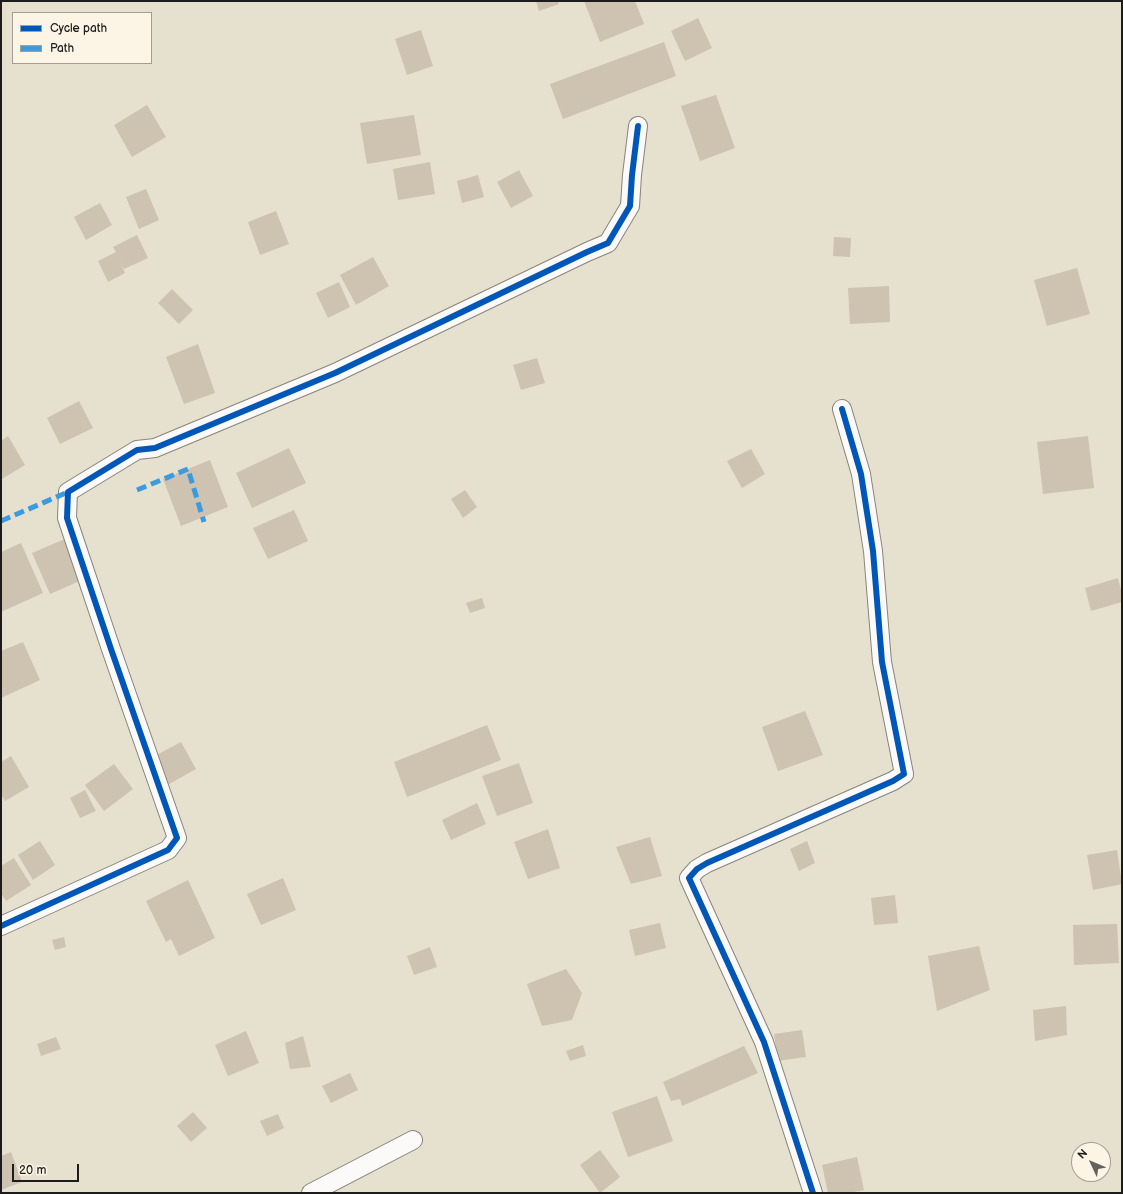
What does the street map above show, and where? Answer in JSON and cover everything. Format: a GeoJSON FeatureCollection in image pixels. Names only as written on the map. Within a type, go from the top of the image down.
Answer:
{"type":"FeatureCollection","features":[{"type":"Feature","properties":{"kind":"street"},"geometry":{"type":"LineString","coordinates":[[1,926],[168,850],[177,838],[67,518],[68,492],[138,450],[155,448],[335,373],[586,252],[608,243],[630,206],[638,126]]}},
{"type":"Feature","properties":{"kind":"street"},"geometry":{"type":"LineString","coordinates":[[813,1193],[764,1042],[689,878],[697,868],[707,863],[893,781],[904,774],[882,662],[873,551],[861,474],[842,409]]}},
{"type":"Feature","properties":{"kind":"street"},"geometry":{"type":"LineString","coordinates":[[310,1193],[413,1140]]}},
{"type":"Feature","properties":{"kind":"building"},"geometry":{"type":"Polygon","coordinates":[[[536,1],[558,1],[559,4],[539,11],[536,1]]]}},
{"type":"Feature","properties":{"kind":"building"},"geometry":{"type":"Polygon","coordinates":[[[584,1],[635,1],[644,24],[600,42],[584,1]]]}},
{"type":"Feature","properties":{"kind":"building"},"geometry":{"type":"Polygon","coordinates":[[[698,18],[712,48],[685,61],[671,31],[698,18]]]}},
{"type":"Feature","properties":{"kind":"building"},"geometry":{"type":"Polygon","coordinates":[[[421,30],[433,66],[407,75],[395,39],[421,30]]]}},
{"type":"Feature","properties":{"kind":"building"},"geometry":{"type":"Polygon","coordinates":[[[664,42],[676,76],[563,119],[550,84],[664,42]]]}},
{"type":"Feature","properties":{"kind":"building"},"geometry":{"type":"Polygon","coordinates":[[[716,95],[735,148],[700,161],[681,106],[716,95]]]}},
{"type":"Feature","properties":{"kind":"building"},"geometry":{"type":"Polygon","coordinates":[[[147,105],[166,137],[132,157],[114,125],[147,105]]]}},
{"type":"Feature","properties":{"kind":"building"},"geometry":{"type":"Polygon","coordinates":[[[414,115],[421,155],[367,164],[360,123],[414,115]]]}},
{"type":"Feature","properties":{"kind":"building"},"geometry":{"type":"Polygon","coordinates":[[[430,162],[435,194],[398,200],[393,169],[430,162]]]}},
{"type":"Feature","properties":{"kind":"building"},"geometry":{"type":"Polygon","coordinates":[[[519,170],[533,196],[511,208],[497,182],[519,170]]]}},
{"type":"Feature","properties":{"kind":"building"},"geometry":{"type":"Polygon","coordinates":[[[478,175],[484,197],[462,203],[457,181],[478,175]]]}},
{"type":"Feature","properties":{"kind":"building"},"geometry":{"type":"Polygon","coordinates":[[[146,189],[159,220],[139,229],[126,197],[146,189]]]}},
{"type":"Feature","properties":{"kind":"building"},"geometry":{"type":"Polygon","coordinates":[[[100,203],[112,225],[86,240],[74,217],[100,203]]]}},
{"type":"Feature","properties":{"kind":"building"},"geometry":{"type":"Polygon","coordinates":[[[276,211],[289,244],[260,255],[248,222],[276,211]]]}},
{"type":"Feature","properties":{"kind":"building"},"geometry":{"type":"Polygon","coordinates":[[[137,235],[148,258],[124,269],[120,262],[125,273],[108,282],[98,261],[116,252],[113,247],[137,235]]]}},
{"type":"Feature","properties":{"kind":"building"},"geometry":{"type":"Polygon","coordinates":[[[834,237],[851,238],[850,257],[833,256],[834,237]]]}},
{"type":"Feature","properties":{"kind":"building"},"geometry":{"type":"Polygon","coordinates":[[[373,257],[389,286],[356,305],[340,275],[373,257]]]}},
{"type":"Feature","properties":{"kind":"building"},"geometry":{"type":"Polygon","coordinates":[[[1077,268],[1090,314],[1047,326],[1034,280],[1077,268]]]}},
{"type":"Feature","properties":{"kind":"building"},"geometry":{"type":"Polygon","coordinates":[[[339,282],[350,307],[328,318],[316,293],[339,282]]]}},
{"type":"Feature","properties":{"kind":"building"},"geometry":{"type":"Polygon","coordinates":[[[889,286],[890,322],[850,324],[848,288],[889,286]]]}},
{"type":"Feature","properties":{"kind":"building"},"geometry":{"type":"Polygon","coordinates":[[[172,289],[193,310],[179,324],[158,303],[172,289]]]}},
{"type":"Feature","properties":{"kind":"building"},"geometry":{"type":"Polygon","coordinates":[[[198,344],[215,393],[184,404],[166,357],[198,344]]]}},
{"type":"Feature","properties":{"kind":"building"},"geometry":{"type":"Polygon","coordinates":[[[537,358],[545,383],[521,390],[513,365],[537,358]]]}},
{"type":"Feature","properties":{"kind":"building"},"geometry":{"type":"Polygon","coordinates":[[[79,401],[93,428],[60,444],[47,418],[79,401]]]}},
{"type":"Feature","properties":{"kind":"building"},"geometry":{"type":"Polygon","coordinates":[[[8,436],[25,465],[2,479],[1,441],[8,436]]]}},
{"type":"Feature","properties":{"kind":"building"},"geometry":{"type":"Polygon","coordinates":[[[1088,436],[1094,488],[1043,494],[1037,442],[1088,436]]]}},
{"type":"Feature","properties":{"kind":"building"},"geometry":{"type":"Polygon","coordinates":[[[289,448],[306,483],[252,508],[236,473],[289,448]]]}},
{"type":"Feature","properties":{"kind":"building"},"geometry":{"type":"Polygon","coordinates":[[[751,449],[765,474],[742,488],[727,461],[751,449]]]}},
{"type":"Feature","properties":{"kind":"building"},"geometry":{"type":"Polygon","coordinates":[[[210,460],[228,507],[181,526],[163,479],[210,460]]]}},
{"type":"Feature","properties":{"kind":"building"},"geometry":{"type":"Polygon","coordinates":[[[465,490],[477,507],[463,518],[451,499],[465,490]]]}},
{"type":"Feature","properties":{"kind":"building"},"geometry":{"type":"Polygon","coordinates":[[[294,510],[308,541],[268,559],[253,528],[294,510]]]}},
{"type":"Feature","properties":{"kind":"building"},"geometry":{"type":"Polygon","coordinates":[[[65,539],[82,580],[50,594],[32,553],[65,539]]]}},
{"type":"Feature","properties":{"kind":"building"},"geometry":{"type":"Polygon","coordinates":[[[21,543],[43,593],[1,612],[1,552],[21,543]]]}},
{"type":"Feature","properties":{"kind":"building"},"geometry":{"type":"Polygon","coordinates":[[[1118,578],[1122,594],[1122,602],[1091,611],[1085,588],[1118,578]]]}},
{"type":"Feature","properties":{"kind":"building"},"geometry":{"type":"Polygon","coordinates":[[[482,598],[485,608],[470,613],[466,603],[482,598]]]}},
{"type":"Feature","properties":{"kind":"building"},"geometry":{"type":"Polygon","coordinates":[[[23,642],[40,680],[1,698],[1,651],[23,642]]]}},
{"type":"Feature","properties":{"kind":"building"},"geometry":{"type":"Polygon","coordinates":[[[805,711],[823,755],[778,771],[762,727],[805,711]]]}},
{"type":"Feature","properties":{"kind":"building"},"geometry":{"type":"Polygon","coordinates":[[[487,725],[501,760],[407,797],[394,762],[487,725]]]}},
{"type":"Feature","properties":{"kind":"building"},"geometry":{"type":"Polygon","coordinates":[[[181,742],[196,769],[164,787],[149,759],[181,742]]]}},
{"type":"Feature","properties":{"kind":"building"},"geometry":{"type":"Polygon","coordinates":[[[11,756],[29,787],[5,801],[1,795],[1,762],[11,756]]]}},
{"type":"Feature","properties":{"kind":"building"},"geometry":{"type":"Polygon","coordinates":[[[519,763],[533,803],[497,816],[482,776],[519,763]]]}},
{"type":"Feature","properties":{"kind":"building"},"geometry":{"type":"Polygon","coordinates":[[[114,764],[133,789],[104,811],[85,785],[114,764]]]}},
{"type":"Feature","properties":{"kind":"building"},"geometry":{"type":"Polygon","coordinates":[[[85,790],[96,811],[80,818],[70,798],[85,790]]]}},
{"type":"Feature","properties":{"kind":"building"},"geometry":{"type":"Polygon","coordinates":[[[477,803],[486,824],[451,840],[442,820],[477,803]]]}},
{"type":"Feature","properties":{"kind":"building"},"geometry":{"type":"Polygon","coordinates":[[[548,829],[560,868],[528,879],[514,842],[548,829]]]}},
{"type":"Feature","properties":{"kind":"building"},"geometry":{"type":"Polygon","coordinates":[[[650,837],[662,876],[631,884],[616,847],[650,837]]]}},
{"type":"Feature","properties":{"kind":"building"},"geometry":{"type":"Polygon","coordinates":[[[40,841],[55,865],[33,880],[18,855],[40,841]]]}},
{"type":"Feature","properties":{"kind":"building"},"geometry":{"type":"Polygon","coordinates":[[[807,841],[815,863],[799,871],[790,849],[807,841]]]}},
{"type":"Feature","properties":{"kind":"building"},"geometry":{"type":"Polygon","coordinates":[[[1117,850],[1122,884],[1093,890],[1087,855],[1117,850]]]}},
{"type":"Feature","properties":{"kind":"building"},"geometry":{"type":"Polygon","coordinates":[[[14,858],[31,885],[6,901],[1,893],[1,866],[14,858]]]}},
{"type":"Feature","properties":{"kind":"building"},"geometry":{"type":"Polygon","coordinates":[[[283,878],[296,910],[261,925],[247,894],[283,878]]]}},
{"type":"Feature","properties":{"kind":"building"},"geometry":{"type":"Polygon","coordinates":[[[188,880],[215,938],[179,956],[171,939],[166,942],[146,901],[188,880]]]}},
{"type":"Feature","properties":{"kind":"building"},"geometry":{"type":"Polygon","coordinates":[[[895,895],[898,923],[874,925],[871,898],[895,895]]]}},
{"type":"Feature","properties":{"kind":"building"},"geometry":{"type":"Polygon","coordinates":[[[660,923],[666,948],[635,956],[629,930],[660,923]]]}},
{"type":"Feature","properties":{"kind":"building"},"geometry":{"type":"Polygon","coordinates":[[[1117,924],[1119,963],[1074,965],[1073,925],[1117,924]]]}},
{"type":"Feature","properties":{"kind":"building"},"geometry":{"type":"Polygon","coordinates":[[[64,937],[66,947],[55,950],[52,940],[64,937]]]}},
{"type":"Feature","properties":{"kind":"building"},"geometry":{"type":"Polygon","coordinates":[[[979,946],[990,990],[937,1011],[928,956],[979,946]]]}},
{"type":"Feature","properties":{"kind":"building"},"geometry":{"type":"Polygon","coordinates":[[[430,947],[437,967],[414,975],[407,956],[430,947]]]}},
{"type":"Feature","properties":{"kind":"building"},"geometry":{"type":"Polygon","coordinates":[[[566,969],[582,993],[572,1020],[542,1026],[527,984],[566,969]]]}},
{"type":"Feature","properties":{"kind":"building"},"geometry":{"type":"Polygon","coordinates":[[[1066,1006],[1067,1035],[1035,1041],[1033,1010],[1066,1006]]]}},
{"type":"Feature","properties":{"kind":"building"},"geometry":{"type":"Polygon","coordinates":[[[802,1030],[806,1057],[778,1061],[774,1034],[802,1030]]]}},
{"type":"Feature","properties":{"kind":"building"},"geometry":{"type":"Polygon","coordinates":[[[246,1031],[259,1063],[228,1076],[215,1045],[246,1031]]]}},
{"type":"Feature","properties":{"kind":"building"},"geometry":{"type":"Polygon","coordinates":[[[303,1036],[311,1067],[290,1069],[285,1043],[303,1036]]]}},
{"type":"Feature","properties":{"kind":"building"},"geometry":{"type":"Polygon","coordinates":[[[56,1037],[61,1049],[41,1056],[37,1044],[56,1037]]]}},
{"type":"Feature","properties":{"kind":"building"},"geometry":{"type":"Polygon","coordinates":[[[583,1045],[586,1056],[570,1061],[566,1051],[583,1045]]]}},
{"type":"Feature","properties":{"kind":"building"},"geometry":{"type":"Polygon","coordinates":[[[744,1046],[758,1073],[682,1106],[680,1099],[671,1101],[663,1082],[744,1046]]]}},
{"type":"Feature","properties":{"kind":"building"},"geometry":{"type":"Polygon","coordinates":[[[350,1073],[358,1090],[331,1103],[322,1086],[350,1073]]]}},
{"type":"Feature","properties":{"kind":"building"},"geometry":{"type":"Polygon","coordinates":[[[657,1096],[673,1141],[628,1157],[612,1112],[657,1096]]]}},
{"type":"Feature","properties":{"kind":"building"},"geometry":{"type":"Polygon","coordinates":[[[193,1112],[207,1128],[191,1142],[177,1126],[193,1112]]]}},
{"type":"Feature","properties":{"kind":"building"},"geometry":{"type":"Polygon","coordinates":[[[278,1114],[284,1128],[267,1136],[260,1121],[278,1114]]]}},
{"type":"Feature","properties":{"kind":"building"},"geometry":{"type":"Polygon","coordinates":[[[600,1150],[620,1177],[600,1193],[580,1165],[600,1150]]]}},
{"type":"Feature","properties":{"kind":"building"},"geometry":{"type":"Polygon","coordinates":[[[11,1152],[22,1182],[1,1190],[1,1156],[11,1152]]]}},
{"type":"Feature","properties":{"kind":"building"},"geometry":{"type":"Polygon","coordinates":[[[857,1157],[864,1190],[849,1193],[828,1193],[822,1165],[857,1157]]]}},
{"type":"Feature","properties":{"kind":"marked path"},"geometry":{"type":"LineString","coordinates":[[137,490],[188,469],[204,522]]}},
{"type":"Feature","properties":{"kind":"marked path"},"geometry":{"type":"LineString","coordinates":[[1,521],[68,492]]}},
{"type":"Feature","properties":{"kind":"cycle path"},"geometry":{"type":"LineString","coordinates":[[1,926],[168,850],[177,838],[67,518],[68,492],[137,450],[155,448],[335,373],[608,243],[630,206],[638,126]]}},
{"type":"Feature","properties":{"kind":"cycle path"},"geometry":{"type":"LineString","coordinates":[[813,1193],[764,1042],[689,878],[697,869],[707,863],[893,781],[904,774],[882,662],[873,551],[861,474],[842,409]]}}]}
